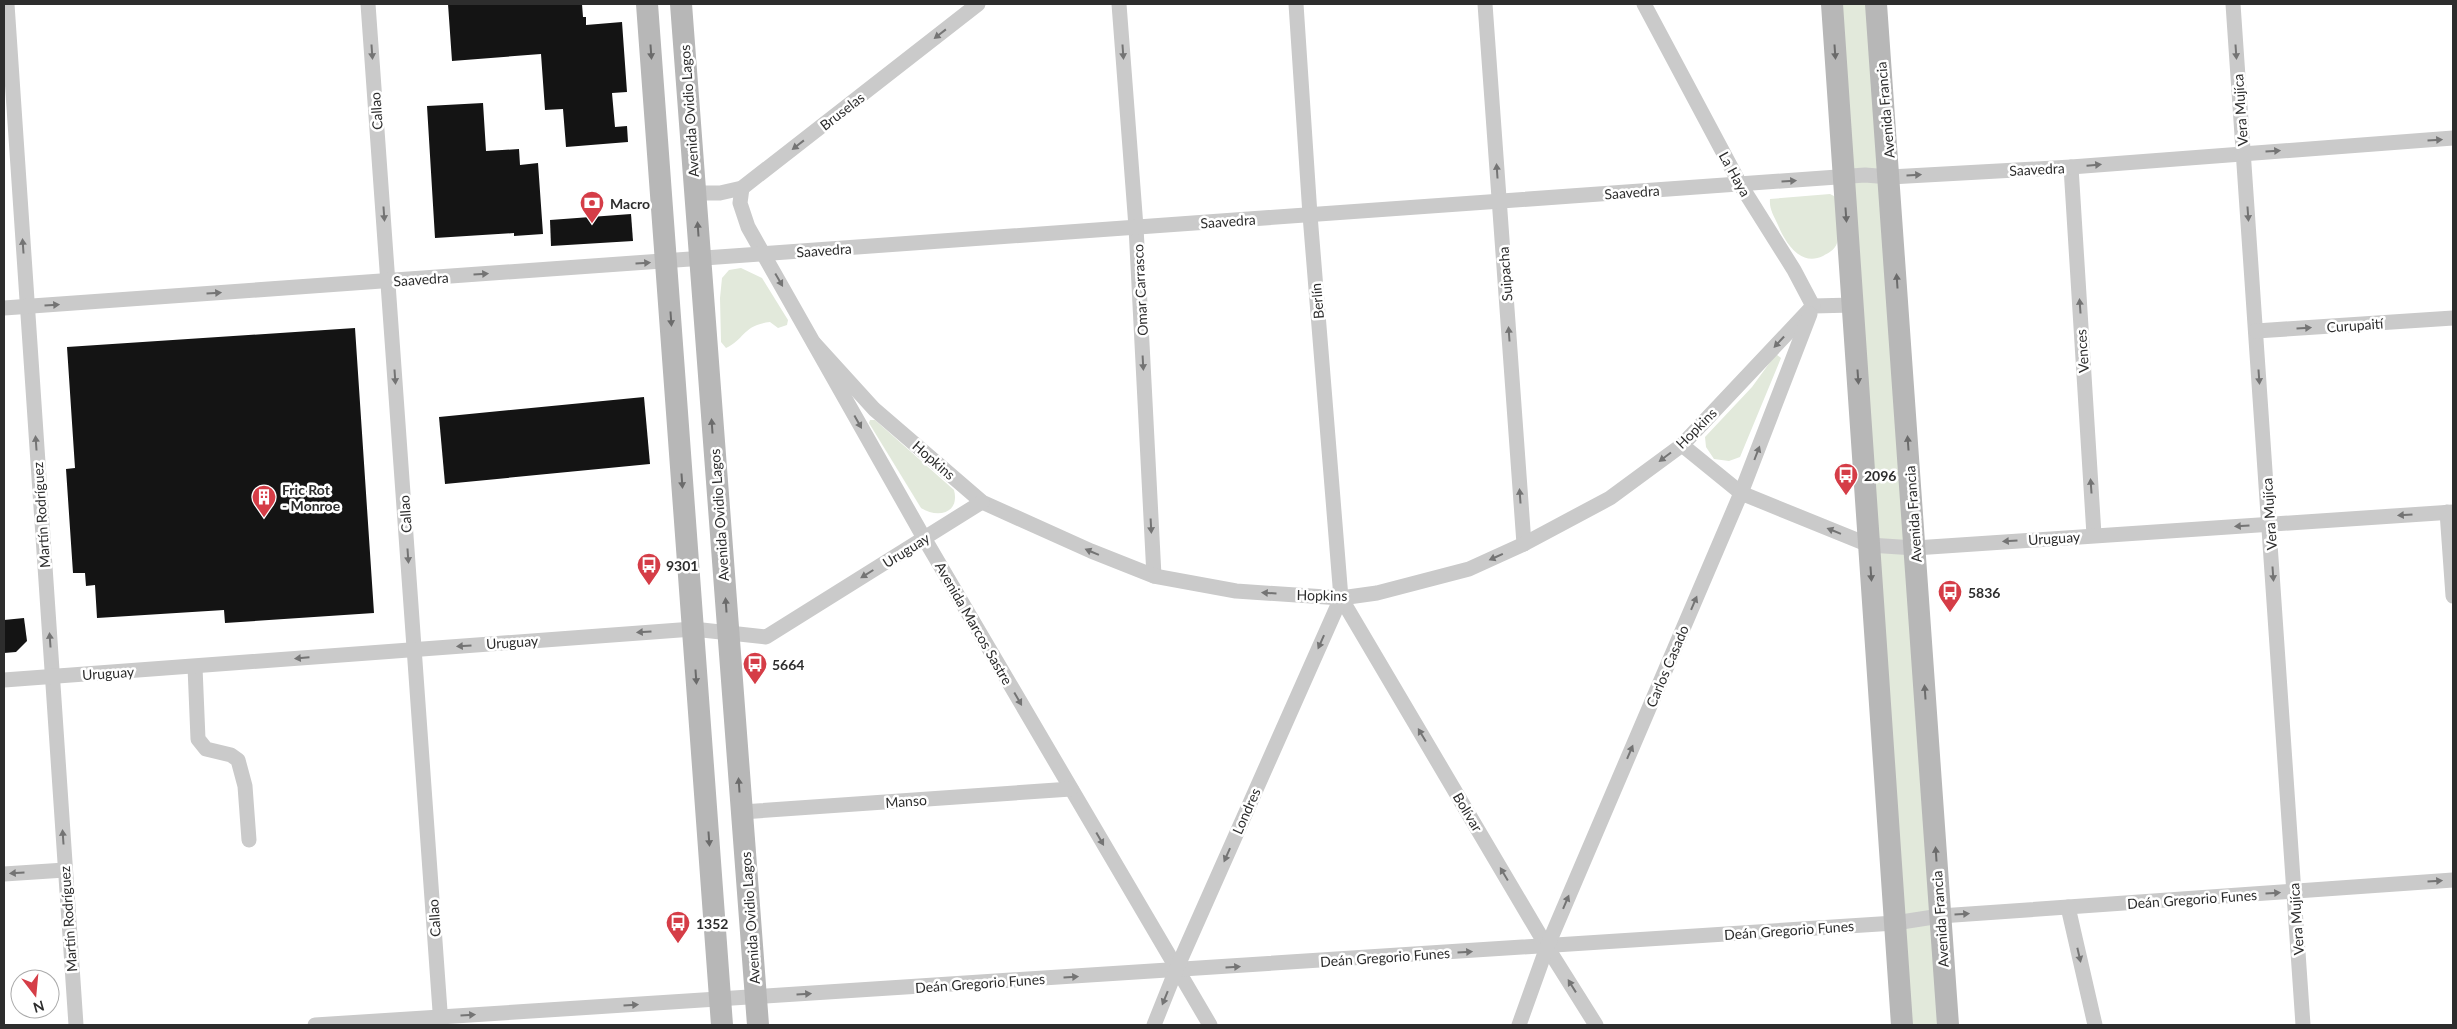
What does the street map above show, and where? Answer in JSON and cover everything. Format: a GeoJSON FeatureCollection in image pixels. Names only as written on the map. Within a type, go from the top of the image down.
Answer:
{"type":"FeatureCollection","features":[{"type":"Feature","properties":{"kind":"main road"},"geometry":{"type":"LineString","coordinates":[[647,4],[722,1025]]}},
{"type":"Feature","properties":{"kind":"main road","name":"Avenida Ovidio Lagos"},"geometry":{"type":"LineString","coordinates":[[681,4],[758,1025]]}},
{"type":"Feature","properties":{"kind":"main road"},"geometry":{"type":"LineString","coordinates":[[1832,4],[1902,1025]]}},
{"type":"Feature","properties":{"kind":"main road","name":"Avenida Francia"},"geometry":{"type":"LineString","coordinates":[[1876,4],[1890,177],[1948,1025]]}},
{"type":"Feature","properties":{"kind":"street","name":"Martín Rodríguez"},"geometry":{"type":"LineString","coordinates":[[7,4],[76,1025]]}},
{"type":"Feature","properties":{"kind":"street","name":"Callao"},"geometry":{"type":"LineString","coordinates":[[368,4],[441,1021]]}},
{"type":"Feature","properties":{"kind":"street","name":"Bruselas"},"geometry":{"type":"LineString","coordinates":[[695,193],[720,193],[742,188],[978,4]]}},
{"type":"Feature","properties":{"kind":"street","name":"Omar Carrasco"},"geometry":{"type":"LineString","coordinates":[[1119,4],[1136,227],[1154,576]]}},
{"type":"Feature","properties":{"kind":"street","name":"Berlín"},"geometry":{"type":"LineString","coordinates":[[1296,4],[1310,215],[1341,598]]}},
{"type":"Feature","properties":{"kind":"street","name":"Suipacha"},"geometry":{"type":"LineString","coordinates":[[1485,4],[1524,544]]}},
{"type":"Feature","properties":{"kind":"street","name":"La Haya"},"geometry":{"type":"LineString","coordinates":[[1644,4],[1740,184],[1794,270],[1813,306]]}},
{"type":"Feature","properties":{"kind":"street","name":"Vera Mujíca"},"geometry":{"type":"LineString","coordinates":[[2232,4],[2244,153],[2303,1025]]}},
{"type":"Feature","properties":{"kind":"street","name":"Saavedra"},"geometry":{"type":"LineString","coordinates":[[4,308],[1740,184],[1844,177],[1890,177],[2071,167],[2453,138]]}},
{"type":"Feature","properties":{"kind":"street","name":"Vences"},"geometry":{"type":"LineString","coordinates":[[2071,167],[2094,535]]}},
{"type":"Feature","properties":{"kind":"street","name":"Avenida Marcos Sastre"},"geometry":{"type":"LineString","coordinates":[[742,188],[740,202],[748,226],[764,255],[924,538],[1210,1025]]}},
{"type":"Feature","properties":{"kind":"street"},"geometry":{"type":"LineString","coordinates":[[1813,306],[1853,305]]}},
{"type":"Feature","properties":{"kind":"street","name":"Hopkins"},"geometry":{"type":"LineString","coordinates":[[814,342],[874,409],[982,502],[1091,551],[1154,576],[1236,591],[1341,598],[1377,594],[1469,569],[1524,544],[1610,498],[1682,445],[1813,306]]}},
{"type":"Feature","properties":{"kind":"street","name":"Carlos Casado"},"geometry":{"type":"LineString","coordinates":[[1519,1025],[1547,946],[1741,493],[1813,306]]}},
{"type":"Feature","properties":{"kind":"street","name":"Curupaití"},"geometry":{"type":"LineString","coordinates":[[2256,331],[2453,318]]}},
{"type":"Feature","properties":{"kind":"street","name":"Uruguay"},"geometry":{"type":"LineString","coordinates":[[1682,445],[1741,493],[1869,545],[1915,548],[2450,512]]}},
{"type":"Feature","properties":{"kind":"street","name":"Uruguay"},"geometry":{"type":"LineString","coordinates":[[4,680],[693,629],[766,637],[982,502]]}},
{"type":"Feature","properties":{"kind":"street"},"geometry":{"type":"LineString","coordinates":[[2450,512],[2453,596]]}},
{"type":"Feature","properties":{"kind":"street","name":"Bolívar"},"geometry":{"type":"LineString","coordinates":[[1341,598],[1547,946],[1596,1025]]}},
{"type":"Feature","properties":{"kind":"street","name":"Londres"},"geometry":{"type":"LineString","coordinates":[[1154,1025],[1176,970],[1341,598]]}},
{"type":"Feature","properties":{"kind":"street"},"geometry":{"type":"LineString","coordinates":[[195,667],[198,739],[206,749],[232,755],[238,760],[245,786],[249,840]]}},
{"type":"Feature","properties":{"kind":"street","name":"Manso"},"geometry":{"type":"LineString","coordinates":[[742,812],[1071,789]]}},
{"type":"Feature","properties":{"kind":"street"},"geometry":{"type":"LineString","coordinates":[[4,874],[65,870]]}},
{"type":"Feature","properties":{"kind":"street","name":"Deán Gregorio Funes"},"geometry":{"type":"LineString","coordinates":[[315,1025],[441,1021],[721,999],[1895,923],[1940,916],[2453,880]]}},
{"type":"Feature","properties":{"kind":"street"},"geometry":{"type":"LineString","coordinates":[[2068,907],[2095,1025]]}},
{"type":"Feature","properties":{"kind":"shaded area"},"geometry":{"type":"Polygon","coordinates":[[[1832,4],[1876,4],[1948,1025],[1902,1025],[1832,4]]]}},
{"type":"Feature","properties":{"kind":"shaded area"},"geometry":{"type":"Polygon","coordinates":[[[1830,194],[1836,197],[1838,207],[1839,233],[1836,245],[1823,256],[1815,259],[1800,256],[1789,245],[1781,232],[1771,209],[1770,199],[1830,194]]]}},
{"type":"Feature","properties":{"kind":"shaded area"},"geometry":{"type":"Polygon","coordinates":[[[741,268],[762,278],[788,320],[787,325],[778,328],[770,322],[754,326],[726,348],[721,342],[720,298],[722,278],[729,270],[741,268]]]}},
{"type":"Feature","properties":{"kind":"shaded area"},"geometry":{"type":"Polygon","coordinates":[[[1776,354],[1781,358],[1740,457],[1729,461],[1714,459],[1706,447],[1705,437],[1752,387],[1776,354]]]}},
{"type":"Feature","properties":{"kind":"shaded area"},"geometry":{"type":"Polygon","coordinates":[[[870,420],[875,420],[954,490],[955,498],[951,509],[946,512],[934,513],[921,508],[869,423],[870,420]]]}},
{"type":"Feature","properties":{"kind":"building"},"geometry":{"type":"Polygon","coordinates":[[[448,4],[582,4],[586,25],[622,22],[627,92],[612,93],[615,127],[627,126],[628,142],[566,147],[563,109],[545,110],[541,54],[452,61],[448,4]]]}},
{"type":"Feature","properties":{"kind":"building"},"geometry":{"type":"Polygon","coordinates":[[[483,103],[486,151],[519,149],[520,165],[538,163],[543,234],[514,236],[514,233],[435,238],[427,106],[483,103]]]}},
{"type":"Feature","properties":{"kind":"building"},"geometry":{"type":"Polygon","coordinates":[[[631,214],[633,241],[551,246],[550,220],[631,214]]]}},
{"type":"Feature","properties":{"kind":"building","name":"Fric Rot - Monroe"},"geometry":{"type":"Polygon","coordinates":[[[355,328],[374,613],[225,623],[224,610],[97,618],[95,585],[86,586],[85,573],[73,573],[66,469],[75,468],[67,347],[355,328]]]}},
{"type":"Feature","properties":{"kind":"building"},"geometry":{"type":"Polygon","coordinates":[[[644,397],[650,464],[445,484],[439,417],[644,397]]]}},
{"type":"Feature","properties":{"kind":"building"},"geometry":{"type":"Polygon","coordinates":[[[24,618],[27,641],[16,652],[4,653],[4,620],[24,618]]]}},
{"type":"Feature","properties":{"kind":"place","name":"Macro"},"geometry":{"type":"Point","coordinates":[592,224]}},
{"type":"Feature","properties":{"kind":"place","name":"2096"},"geometry":{"type":"Point","coordinates":[1846,496]}},
{"type":"Feature","properties":{"kind":"place","name":"Fric Rot - Monroe"},"geometry":{"type":"Point","coordinates":[264,518]}},
{"type":"Feature","properties":{"kind":"place","name":"9301"},"geometry":{"type":"Point","coordinates":[649,586]}},
{"type":"Feature","properties":{"kind":"place","name":"5836"},"geometry":{"type":"Point","coordinates":[1950,613]}},
{"type":"Feature","properties":{"kind":"place","name":"5664"},"geometry":{"type":"Point","coordinates":[755,685]}},
{"type":"Feature","properties":{"kind":"place","name":"1352"},"geometry":{"type":"Point","coordinates":[678,944]}}]}
